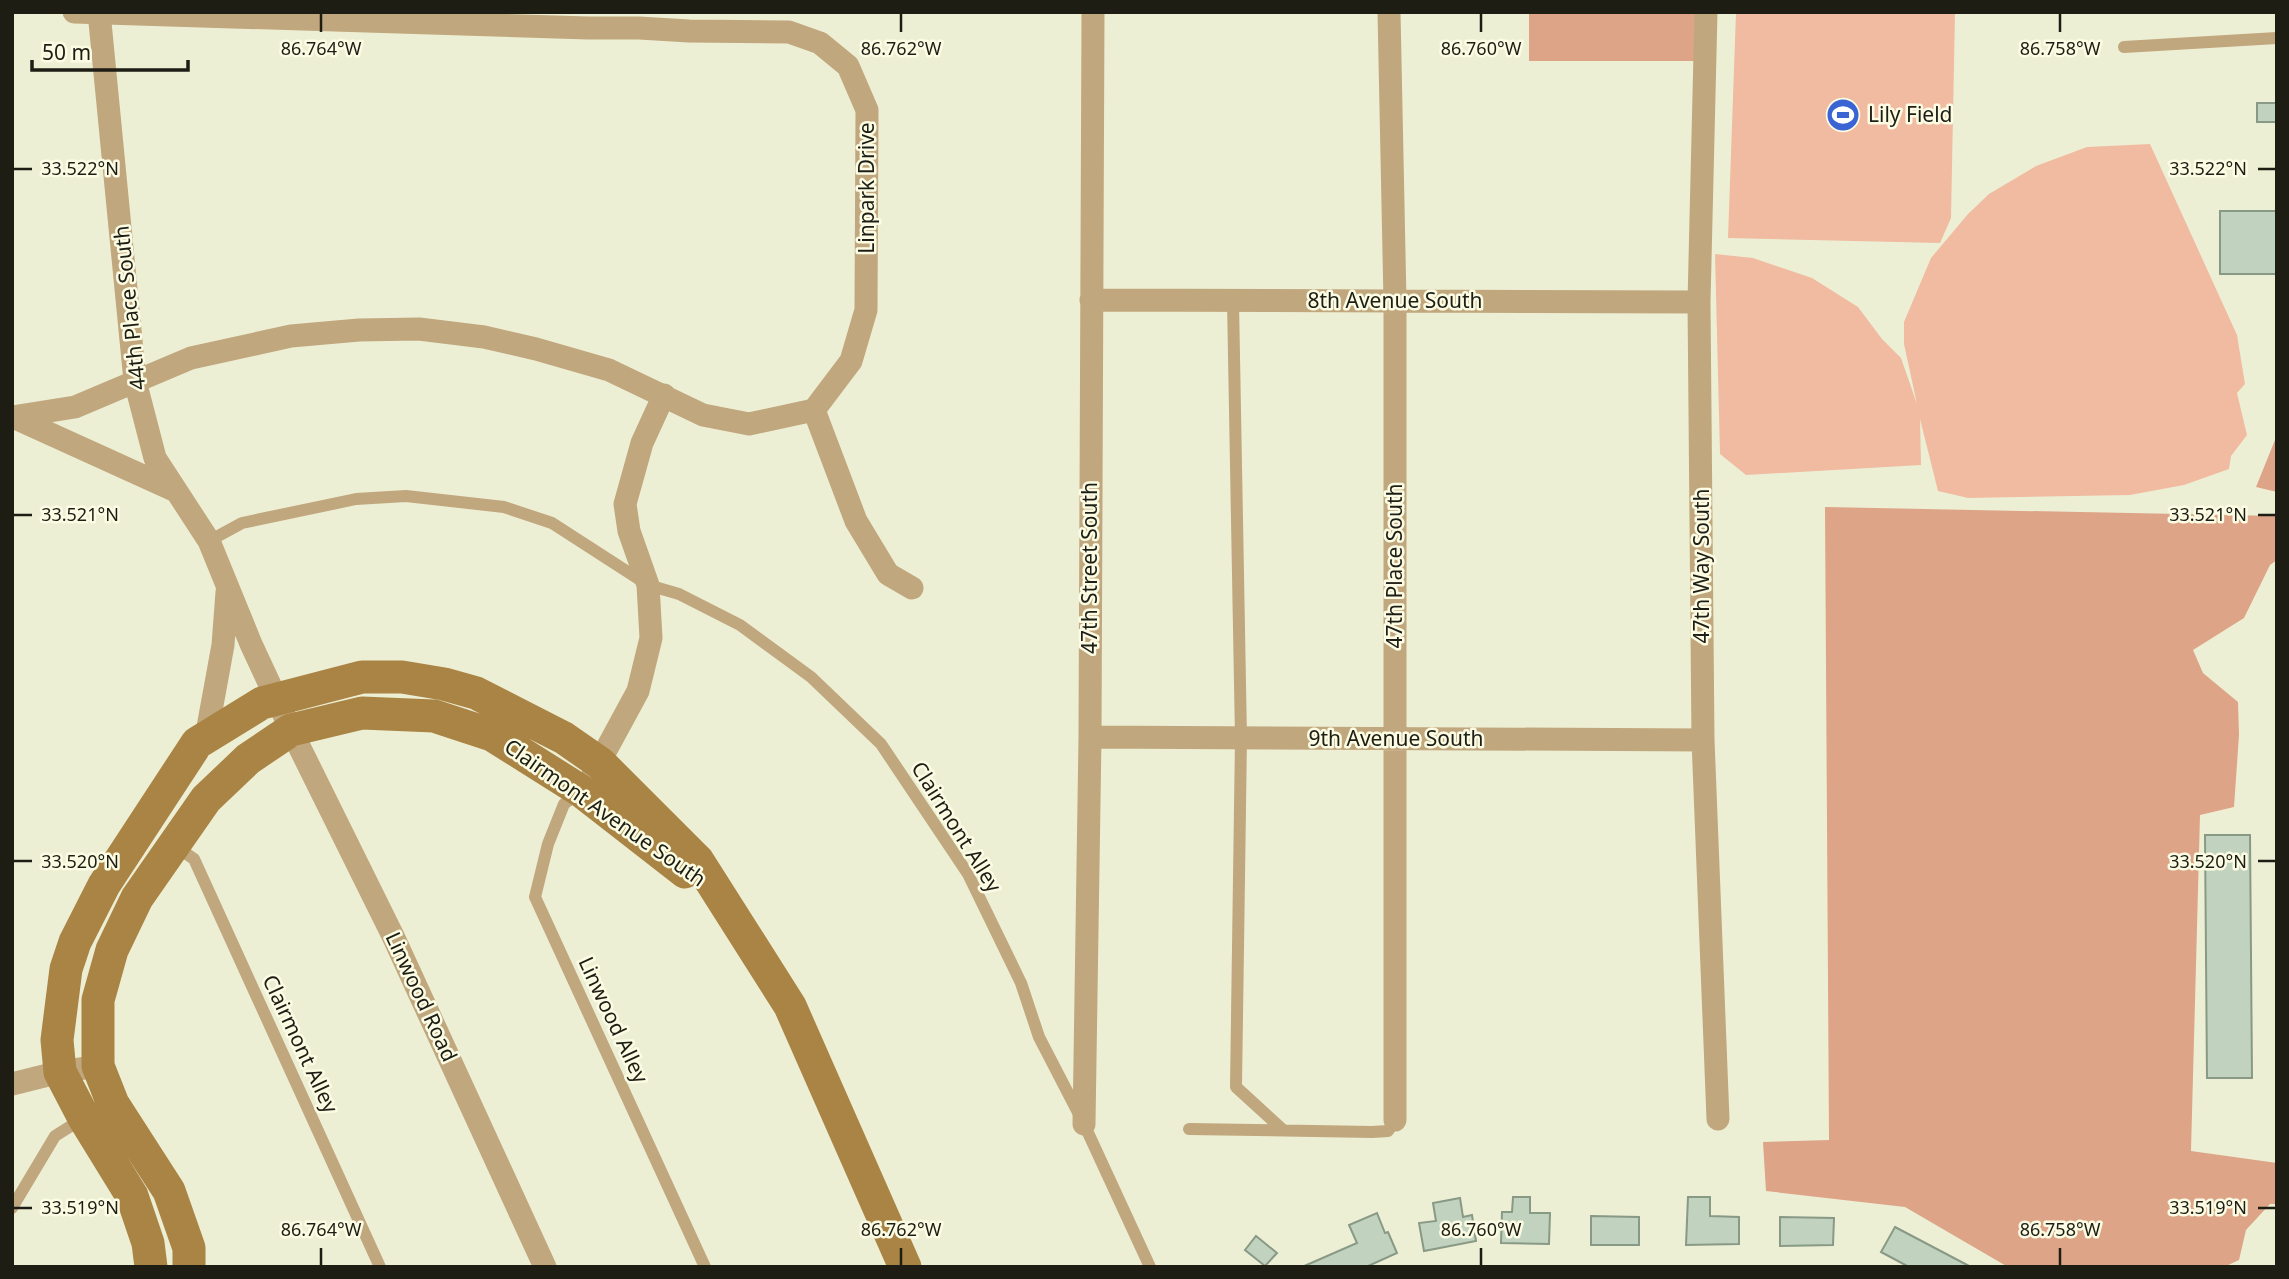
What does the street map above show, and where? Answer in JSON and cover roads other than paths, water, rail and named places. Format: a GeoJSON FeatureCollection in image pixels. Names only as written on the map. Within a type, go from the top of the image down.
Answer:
{"type":"FeatureCollection","features":[{"type":"Feature","properties":{"kind":"street","name":"Linpark Drive"},"geometry":{"type":"LineString","coordinates":[[74,12],[588,28],[639,20],[689,31],[789,32],[820,43],[848,66],[867,110],[866,310],[851,361],[814,410]]}},
{"type":"Feature","properties":{"kind":"street","name":"47th Street South"},"geometry":{"type":"LineString","coordinates":[[1084,1124],[1090,737],[1093,12]]}},
{"type":"Feature","properties":{"kind":"street","name":"47th Place South"},"geometry":{"type":"LineString","coordinates":[[1389,12],[1395,301],[1395,1120]]}},
{"type":"Feature","properties":{"kind":"street","name":"47th Way South"},"geometry":{"type":"LineString","coordinates":[[1706,12],[1699,302],[1703,740],[1718,1119]]}},
{"type":"Feature","properties":{"kind":"street","name":"44th Place South"},"geometry":{"type":"LineString","coordinates":[[100,13],[135,381],[155,458],[209,541],[277,699]]}},
{"type":"Feature","properties":{"kind":"street","name":"8th Avenue South"},"geometry":{"type":"LineString","coordinates":[[1091,300],[1699,302]]}},
{"type":"Feature","properties":{"kind":"street"},"geometry":{"type":"LineString","coordinates":[[13,417],[75,407],[191,358],[291,336],[359,330],[419,329],[484,337],[608,370],[703,415],[749,424],[814,410],[856,521],[888,574],[912,588]]}},
{"type":"Feature","properties":{"kind":"street"},"geometry":{"type":"LineString","coordinates":[[581,791],[600,763],[638,691],[652,638],[648,584],[629,531],[625,504],[642,443],[664,395]]}},
{"type":"Feature","properties":{"kind":"street"},"geometry":{"type":"LineString","coordinates":[[13,417],[177,492]]}},
{"type":"Feature","properties":{"kind":"street"},"geometry":{"type":"LineString","coordinates":[[206,738],[223,645],[227,585]]}},
{"type":"Feature","properties":{"kind":"street","name":"Clairmont Avenue South"},"geometry":{"type":"LineString","coordinates":[[150,1267],[148,1243],[132,1196],[83,1118],[60,1072],[57,1040],[66,969],[75,942],[104,885],[197,743],[262,703],[362,677],[402,677],[476,693],[564,738],[600,763],[698,862],[790,1006],[905,1267]]}},
{"type":"Feature","properties":{"kind":"street","name":"Linwood Road"},"geometry":{"type":"LineString","coordinates":[[277,699],[393,936],[545,1267]]}},
{"type":"Feature","properties":{"kind":"street","name":"Clairmont Avenue South"},"geometry":{"type":"LineString","coordinates":[[188,1267],[189,1248],[169,1191],[113,1104],[98,1066],[98,1000],[112,950],[137,898],[206,799],[248,759],[291,730],[362,713],[434,716],[492,735],[581,791],[680,870],[715,888]]}},
{"type":"Feature","properties":{"kind":"street","name":"9th Avenue South"},"geometry":{"type":"LineString","coordinates":[[1090,737],[1703,740]]}},
{"type":"Feature","properties":{"kind":"street"},"geometry":{"type":"LineString","coordinates":[[12,1084],[98,1066]]}},
{"type":"Feature","properties":{"kind":"lane"},"geometry":{"type":"LineString","coordinates":[[2124,47],[2277,38]]}},
{"type":"Feature","properties":{"kind":"lane"},"geometry":{"type":"LineString","coordinates":[[1233,301],[1241,738],[1236,1087],[1283,1130]]}},
{"type":"Feature","properties":{"kind":"lane","name":"Clairmont Alley"},"geometry":{"type":"LineString","coordinates":[[209,541],[242,523],[356,499],[406,496],[505,507],[552,523],[648,584],[679,594],[740,625],[811,677],[881,744],[968,874],[1021,983],[1039,1037],[1084,1124],[1150,1267]]}},
{"type":"Feature","properties":{"kind":"lane","name":"Linwood Alley"},"geometry":{"type":"LineString","coordinates":[[581,791],[564,804],[548,845],[535,897],[705,1267]]}},
{"type":"Feature","properties":{"kind":"lane","name":"Clairmont Alley"},"geometry":{"type":"LineString","coordinates":[[175,846],[194,859],[380,1267]]}},
{"type":"Feature","properties":{"kind":"lane"},"geometry":{"type":"LineString","coordinates":[[12,1208],[55,1136],[83,1118]]}},
{"type":"Feature","properties":{"kind":"lane"},"geometry":{"type":"LineString","coordinates":[[1189,1129],[1388,1131],[1395,1120]]}},
{"type":"Feature","properties":{"kind":"place","name":"Lily Field"},"geometry":{"type":"Point","coordinates":[1843,115]}}]}
